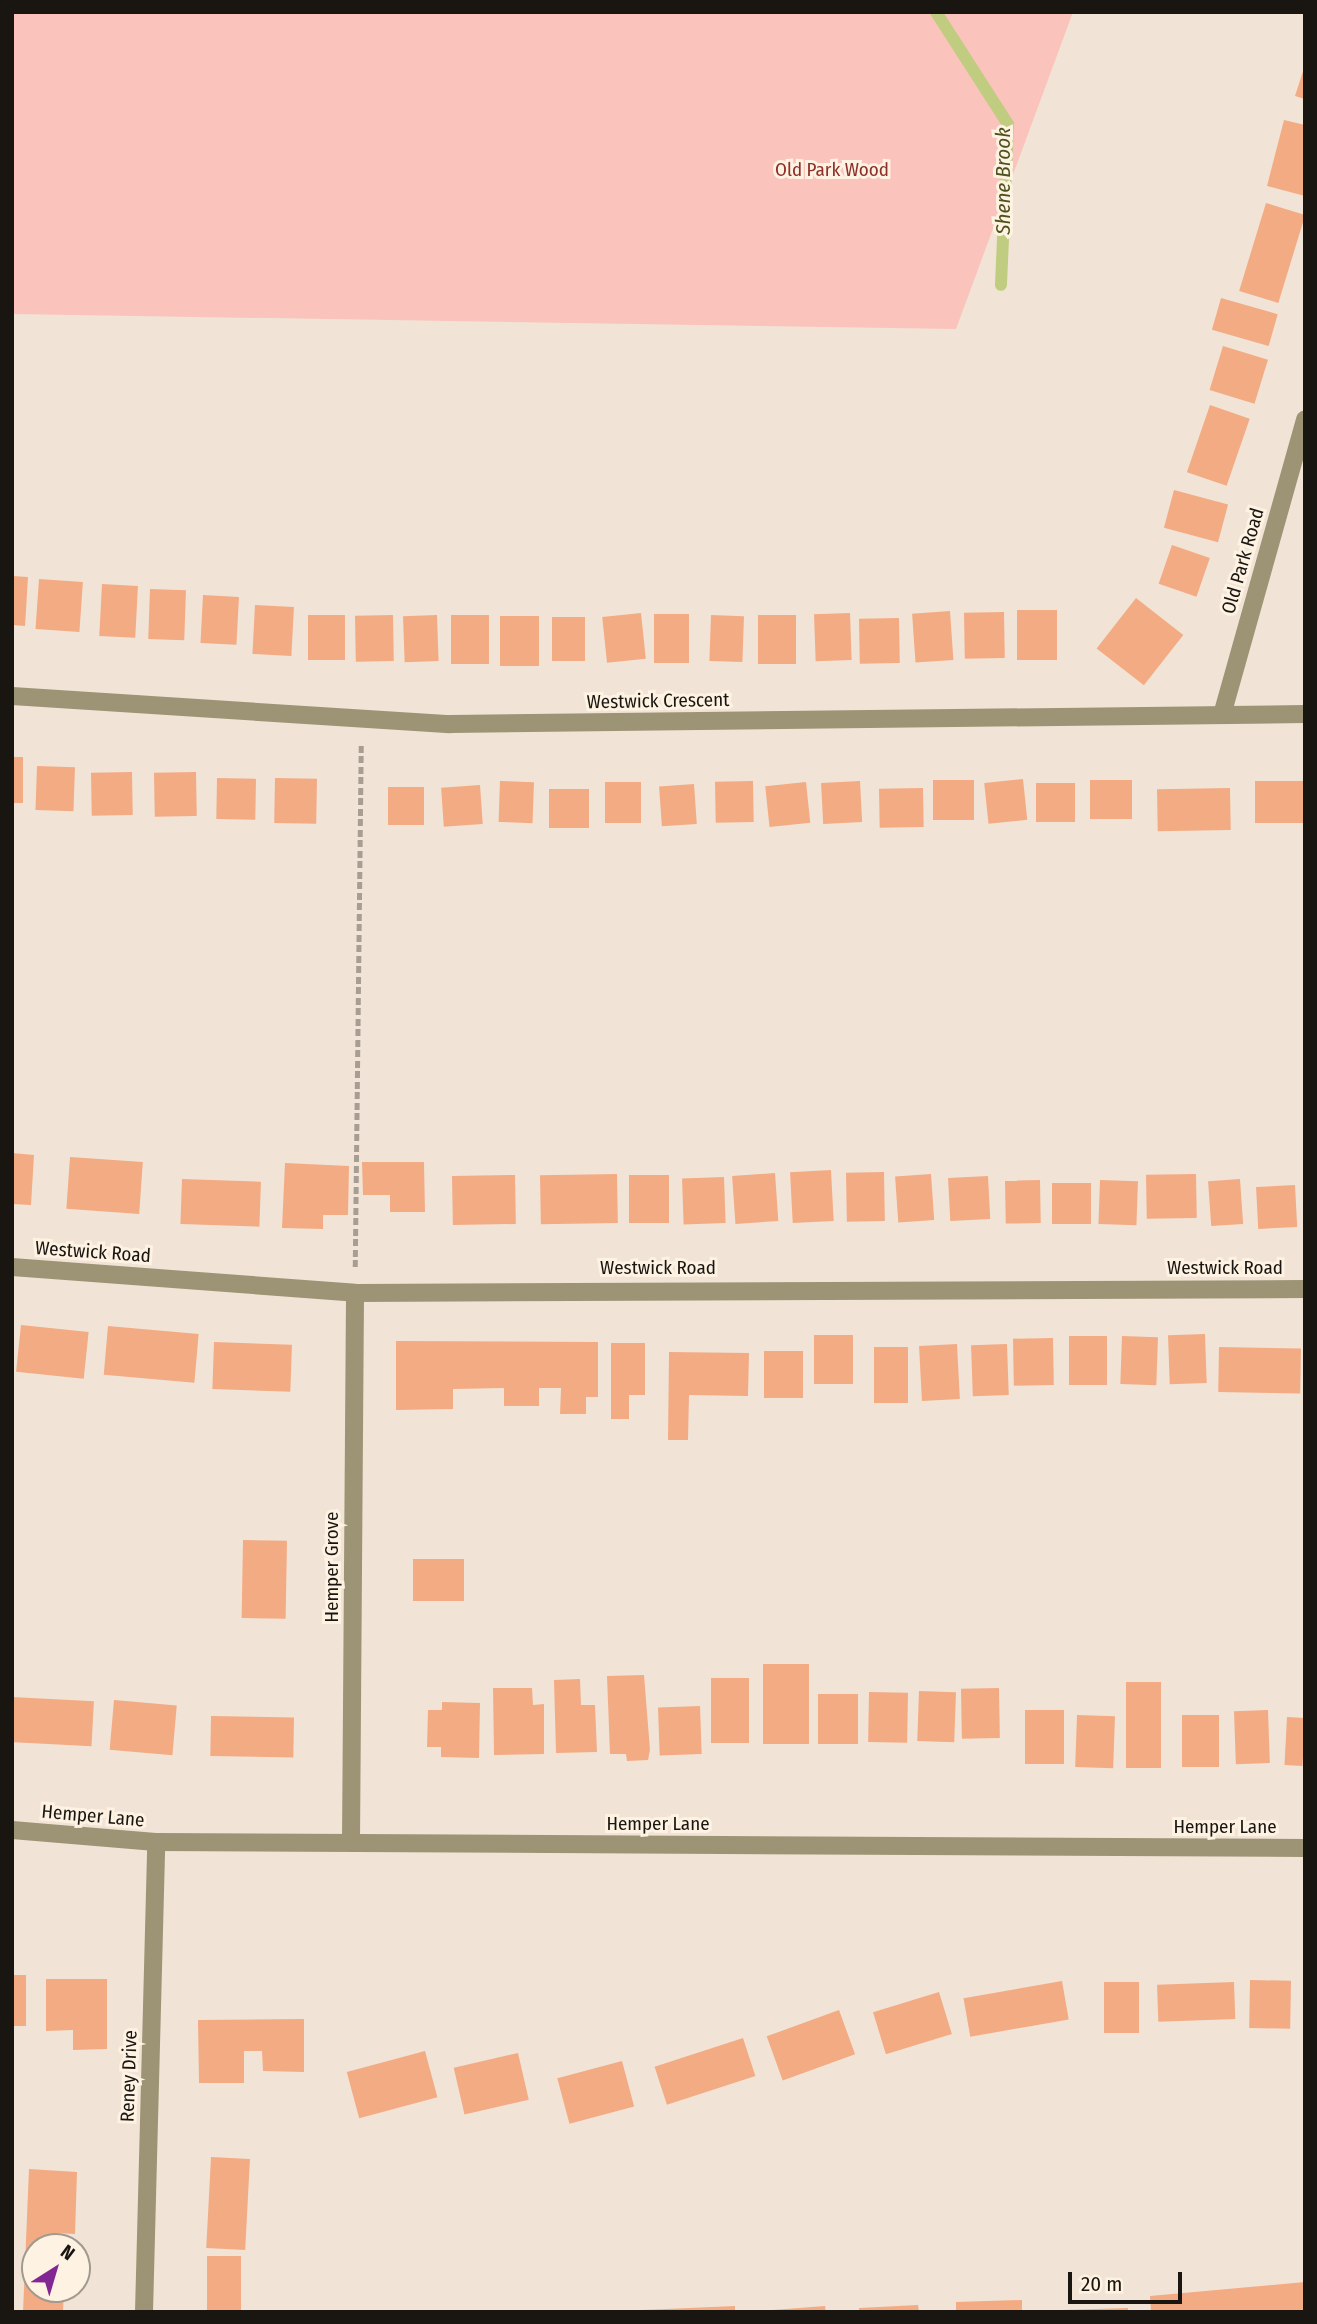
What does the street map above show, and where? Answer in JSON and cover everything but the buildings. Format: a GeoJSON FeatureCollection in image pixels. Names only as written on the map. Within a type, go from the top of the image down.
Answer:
{"type":"FeatureCollection","features":[{"type":"Feature","properties":{"kind":"street","name":"Old Park Road"},"geometry":{"type":"LineString","coordinates":[[1223,715],[1305,419]]}},
{"type":"Feature","properties":{"kind":"street","name":"Westwick Crescent"},"geometry":{"type":"LineString","coordinates":[[12,696],[362,720],[1305,714]]}},
{"type":"Feature","properties":{"kind":"street","name":"Westwick Road"},"geometry":{"type":"LineString","coordinates":[[12,1267],[355,1293],[1305,1289]]}},
{"type":"Feature","properties":{"kind":"street","name":"Hemper Grove"},"geometry":{"type":"LineString","coordinates":[[352,1842],[355,1293]]}},
{"type":"Feature","properties":{"kind":"street","name":"Hemper Lane"},"geometry":{"type":"LineString","coordinates":[[12,1830],[156,1842],[1305,1849]]}},
{"type":"Feature","properties":{"kind":"street","name":"Reney Drive"},"geometry":{"type":"LineString","coordinates":[[144,2312],[156,1842]]}},
{"type":"Feature","properties":{"kind":"path"},"geometry":{"type":"LineString","coordinates":[[355,1293],[362,720]]}},
{"type":"Feature","properties":{"kind":"green space","name":"Old Park Wood"},"geometry":{"type":"Polygon","coordinates":[[[12,12],[1073,12],[956,329],[12,314],[12,12]]]}},
{"type":"Feature","properties":{"kind":"waterway","name":"Shene Brook"},"geometry":{"type":"LineString","coordinates":[[936,12],[1008,124],[1001,285]]}}]}
